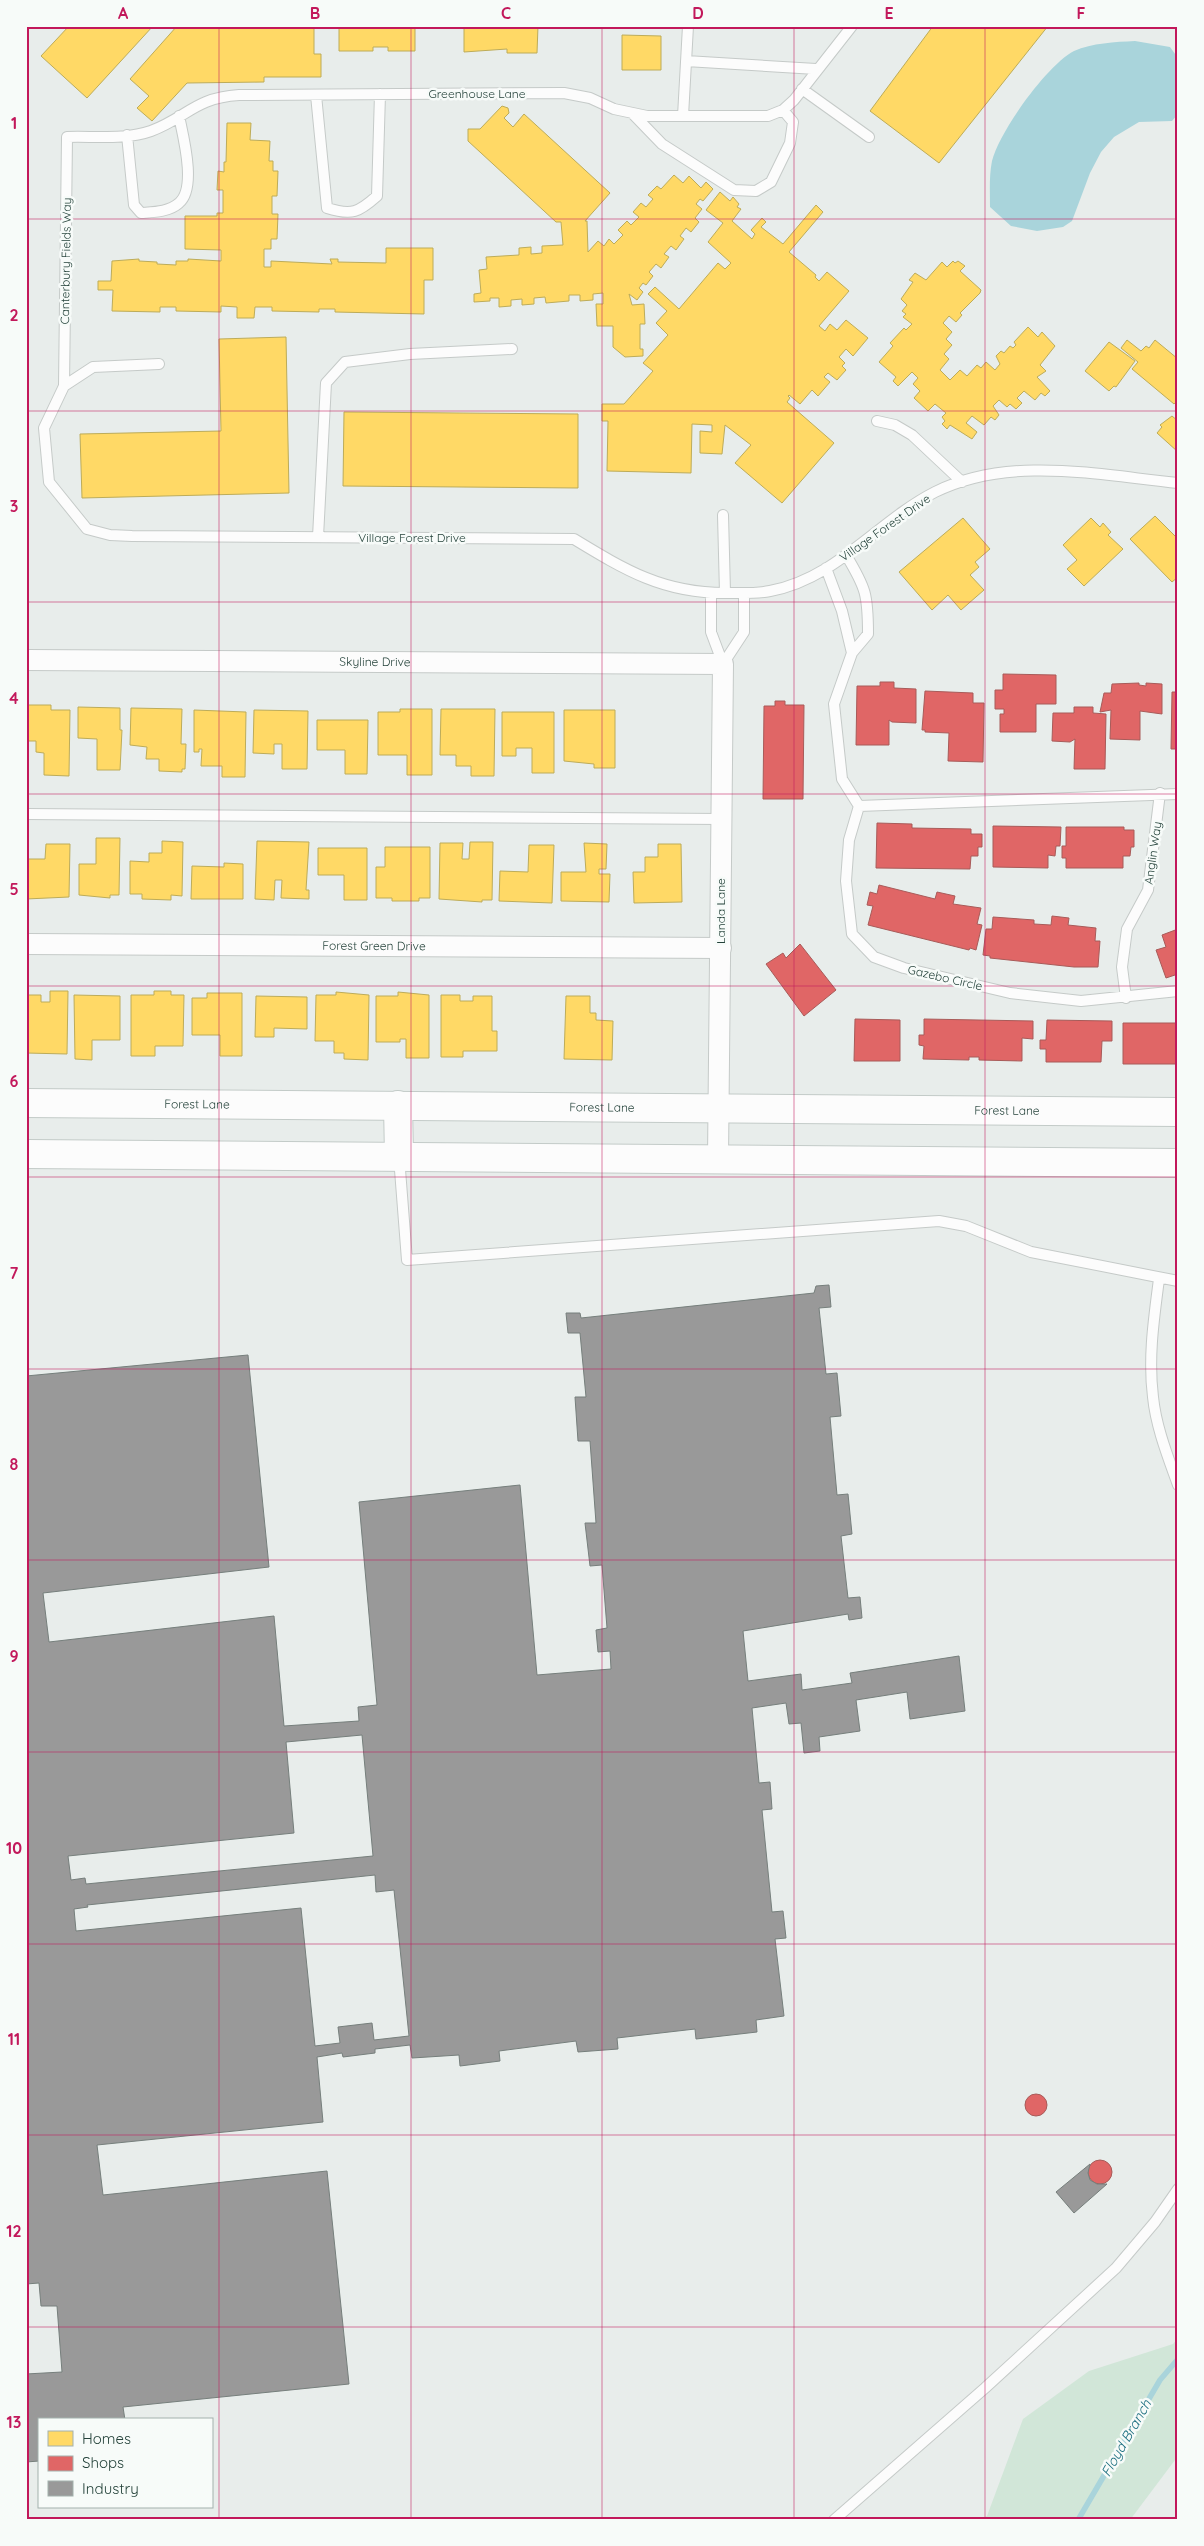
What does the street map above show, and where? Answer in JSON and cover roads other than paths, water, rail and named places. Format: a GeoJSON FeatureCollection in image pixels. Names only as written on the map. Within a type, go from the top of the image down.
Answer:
{"type":"FeatureCollection","features":[{"type":"Feature","properties":{"kind":"main road","name":"Forest Lane"},"geometry":{"type":"LineString","coordinates":[[26,1103],[1178,1112]]}},
{"type":"Feature","properties":{"kind":"main road"},"geometry":{"type":"LineString","coordinates":[[398,1105],[399,1156]]}},
{"type":"Feature","properties":{"kind":"main road"},"geometry":{"type":"LineString","coordinates":[[26,1154],[1178,1162]]}},
{"type":"Feature","properties":{"kind":"street","name":"Skyline Drive"},"geometry":{"type":"LineString","coordinates":[[26,660],[723,664]]}},
{"type":"Feature","properties":{"kind":"street","name":"Landa Lane"},"geometry":{"type":"LineString","coordinates":[[718,1158],[723,664]]}},
{"type":"Feature","properties":{"kind":"street","name":"Forest Green Drive"},"geometry":{"type":"LineString","coordinates":[[26,944],[721,948]]}},
{"type":"Feature","properties":{"kind":"lane"},"geometry":{"type":"LineString","coordinates":[[683,116],[688,26]]}},
{"type":"Feature","properties":{"kind":"lane"},"geometry":{"type":"LineString","coordinates":[[632,113],[662,144],[734,190],[756,191],[771,182],[790,143],[793,122],[783,110],[852,26]]}},
{"type":"Feature","properties":{"kind":"lane"},"geometry":{"type":"LineString","coordinates":[[686,61],[816,69]]}},
{"type":"Feature","properties":{"kind":"lane"},"geometry":{"type":"LineString","coordinates":[[802,89],[869,137]]}},
{"type":"Feature","properties":{"kind":"lane","name":"Greenhouse Lane"},"geometry":{"type":"LineString","coordinates":[[67,137],[127,135],[153,130],[196,105],[223,96],[564,93],[590,98],[614,109],[632,113],[683,116],[768,116],[783,110]]}},
{"type":"Feature","properties":{"kind":"lane"},"geometry":{"type":"LineString","coordinates":[[316,95],[328,208],[342,212],[360,211],[377,196],[380,94]]}},
{"type":"Feature","properties":{"kind":"lane"},"geometry":{"type":"LineString","coordinates":[[127,135],[134,205],[141,213],[166,210],[180,203],[188,184],[185,143],[178,116]]}},
{"type":"Feature","properties":{"kind":"lane","name":"Canterbury Fields Way"},"geometry":{"type":"LineString","coordinates":[[64,386],[67,137]]}},
{"type":"Feature","properties":{"kind":"lane"},"geometry":{"type":"LineString","coordinates":[[318,537],[326,383],[345,362],[410,354],[512,349]]}},
{"type":"Feature","properties":{"kind":"lane"},"geometry":{"type":"LineString","coordinates":[[64,386],[93,367],[159,364]]}},
{"type":"Feature","properties":{"kind":"lane","name":"Village Forest Drive"},"geometry":{"type":"LineString","coordinates":[[64,386],[44,428],[49,482],[87,529],[110,535],[132,536],[574,539],[626,570],[661,585],[711,593],[772,591],[786,587],[826,568],[935,493],[962,482],[995,473],[1038,471],[1178,483]]}},
{"type":"Feature","properties":{"kind":"lane"},"geometry":{"type":"LineString","coordinates":[[877,421],[895,425],[912,435],[962,482]]}},
{"type":"Feature","properties":{"kind":"lane"},"geometry":{"type":"LineString","coordinates":[[723,515],[725,593]]}},
{"type":"Feature","properties":{"kind":"lane"},"geometry":{"type":"LineString","coordinates":[[846,555],[860,579],[868,600],[868,634],[852,653],[834,704],[842,779],[859,806],[1160,793],[1178,794]]}},
{"type":"Feature","properties":{"kind":"lane"},"geometry":{"type":"LineString","coordinates":[[826,568],[842,610],[852,653]]}},
{"type":"Feature","properties":{"kind":"lane"},"geometry":{"type":"LineString","coordinates":[[711,593],[711,632],[723,664]]}},
{"type":"Feature","properties":{"kind":"lane"},"geometry":{"type":"LineString","coordinates":[[723,664],[744,632],[744,593]]}},
{"type":"Feature","properties":{"kind":"lane","name":"Anglin Way"},"geometry":{"type":"LineString","coordinates":[[1126,998],[1122,968],[1128,929],[1148,890],[1160,793]]}},
{"type":"Feature","properties":{"kind":"lane","name":"Gazebo Circle"},"geometry":{"type":"LineString","coordinates":[[859,806],[848,840],[846,881],[852,934],[874,957],[904,968],[1010,993],[1081,1001],[1126,998],[1178,991]]}},
{"type":"Feature","properties":{"kind":"lane"},"geometry":{"type":"LineString","coordinates":[[26,814],[722,819]]}},
{"type":"Feature","properties":{"kind":"lane"},"geometry":{"type":"LineString","coordinates":[[399,1156],[408,1260],[939,1221],[966,1226],[1031,1252],[1159,1279],[1178,1281]]}},
{"type":"Feature","properties":{"kind":"lane"},"geometry":{"type":"LineString","coordinates":[[1159,1279],[1152,1342],[1153,1398],[1162,1436],[1178,1485]]}},
{"type":"Feature","properties":{"kind":"lane"},"geometry":{"type":"LineString","coordinates":[[834,2520],[985,2388],[1116,2268],[1155,2222],[1178,2189]]}},
{"type":"Feature","properties":{"kind":"water"},"geometry":{"type":"Polygon","coordinates":[[[1135,41],[1170,47],[1178,58],[1178,114],[1172,121],[1139,122],[1114,137],[1101,152],[1090,173],[1072,221],[1063,227],[1037,231],[1011,226],[990,207],[990,172],[996,149],[1014,117],[1038,84],[1063,59],[1074,51],[1112,42],[1135,41]]]}},
{"type":"Feature","properties":{"kind":"waterway","name":"Floyd Branch"},"geometry":{"type":"LineString","coordinates":[[1078,2520],[1160,2380],[1178,2359]]}}]}
